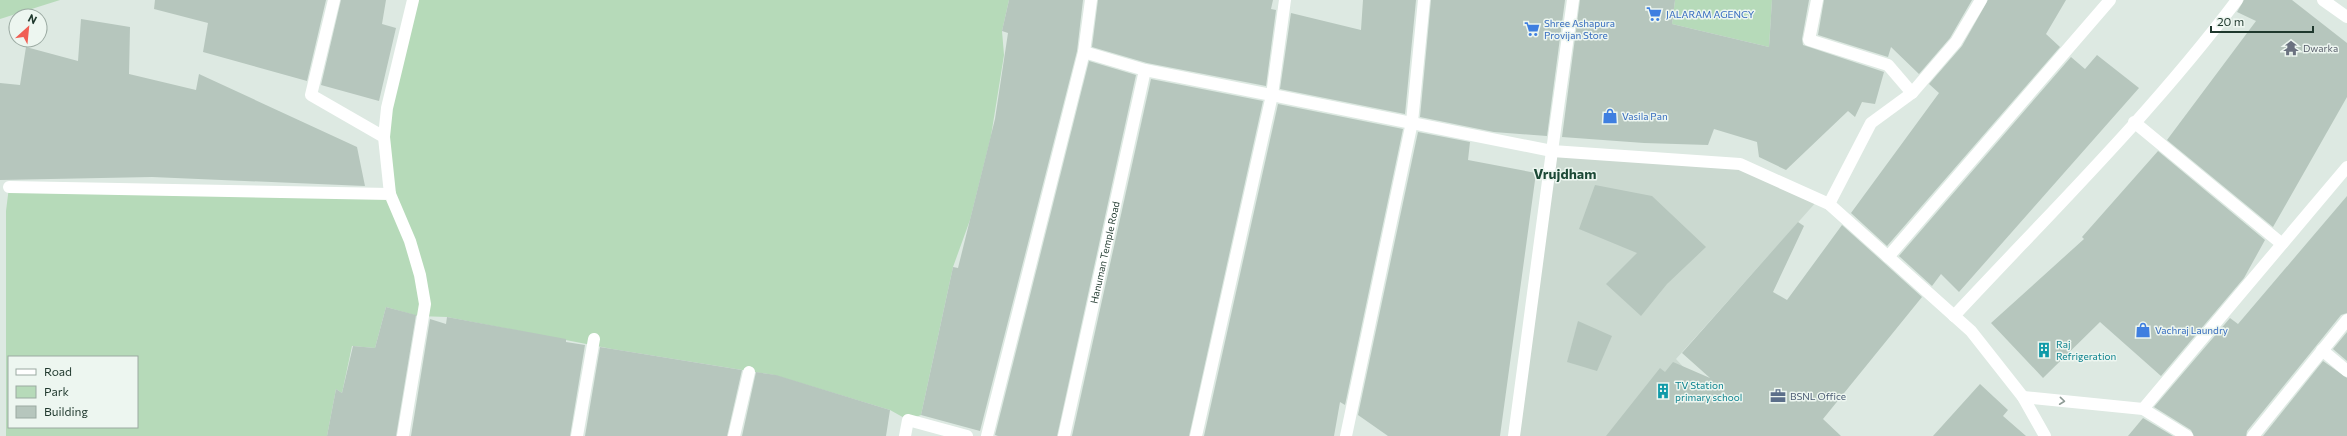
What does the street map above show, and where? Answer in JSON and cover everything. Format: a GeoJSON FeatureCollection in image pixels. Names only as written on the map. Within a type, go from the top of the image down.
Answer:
{"type":"FeatureCollection","features":[{"type":"Feature","properties":{"kind":"street"},"geometry":{"type":"LineString","coordinates":[[334,0],[311,95],[384,137]]}},
{"type":"Feature","properties":{"kind":"street"},"geometry":{"type":"LineString","coordinates":[[403,436],[425,304],[420,275],[410,241],[390,194],[384,137],[387,108],[413,0]]}},
{"type":"Feature","properties":{"kind":"street"},"geometry":{"type":"LineString","coordinates":[[987,436],[1084,52],[1092,0]]}},
{"type":"Feature","properties":{"kind":"street"},"geometry":{"type":"LineString","coordinates":[[1196,436],[1272,95],[1285,0]]}},
{"type":"Feature","properties":{"kind":"street"},"geometry":{"type":"LineString","coordinates":[[1346,436],[1412,122],[1424,0]]}},
{"type":"Feature","properties":{"kind":"street"},"geometry":{"type":"LineString","coordinates":[[1514,436],[1573,0]]}},
{"type":"Feature","properties":{"kind":"street"},"geometry":{"type":"LineString","coordinates":[[1817,0],[1810,40],[1888,65],[1912,93]]}},
{"type":"Feature","properties":{"kind":"street"},"geometry":{"type":"LineString","coordinates":[[1829,204],[1871,123],[1912,93],[1956,42],[1981,0]]}},
{"type":"Feature","properties":{"kind":"street"},"geometry":{"type":"LineString","coordinates":[[1888,257],[2110,0]]}},
{"type":"Feature","properties":{"kind":"street"},"geometry":{"type":"LineString","coordinates":[[1954,316],[2134,122],[2209,37],[2237,0]]}},
{"type":"Feature","properties":{"kind":"street"},"geometry":{"type":"LineString","coordinates":[[2323,0],[2347,17]]}},
{"type":"Feature","properties":{"kind":"street"},"geometry":{"type":"LineString","coordinates":[[1084,52],[1145,70],[1552,151],[1740,164],[1829,204],[1971,331],[2023,397],[2045,436]]}},
{"type":"Feature","properties":{"kind":"street","name":"Hanuman Temple Road"},"geometry":{"type":"LineString","coordinates":[[1064,436],[1145,70]]}},
{"type":"Feature","properties":{"kind":"street"},"geometry":{"type":"LineString","coordinates":[[2134,122],[2282,244]]}},
{"type":"Feature","properties":{"kind":"street"},"geometry":{"type":"LineString","coordinates":[[2143,409],[2347,168]]}},
{"type":"Feature","properties":{"kind":"street"},"geometry":{"type":"LineString","coordinates":[[9,187],[390,194]]}},
{"type":"Feature","properties":{"kind":"street"},"geometry":{"type":"LineString","coordinates":[[2253,436],[2347,320]]}},
{"type":"Feature","properties":{"kind":"street"},"geometry":{"type":"LineString","coordinates":[[577,436],[594,339]]}},
{"type":"Feature","properties":{"kind":"street"},"geometry":{"type":"LineString","coordinates":[[2322,350],[2347,372]]}},
{"type":"Feature","properties":{"kind":"street"},"geometry":{"type":"LineString","coordinates":[[734,436],[749,372]]}},
{"type":"Feature","properties":{"kind":"street"},"geometry":{"type":"LineString","coordinates":[[2023,397],[2143,409],[2187,436]]}},
{"type":"Feature","properties":{"kind":"street"},"geometry":{"type":"LineString","coordinates":[[905,436],[908,420],[967,436]]}},
{"type":"Feature","properties":{"kind":"shaded area"},"geometry":{"type":"Polygon","coordinates":[[[1552,151],[1740,164],[1818,200],[1676,359],[1723,410],[1718,436],[1515,436],[1552,151]]]}},
{"type":"Feature","properties":{"kind":"green space"},"geometry":{"type":"Polygon","coordinates":[[[0,0],[60,0],[35,8],[8,8],[8,16],[0,19],[0,0]]]}},
{"type":"Feature","properties":{"kind":"green space"},"geometry":{"type":"Polygon","coordinates":[[[413,0],[1009,0],[1002,31],[1004,55],[991,136],[970,220],[953,267],[921,415],[908,420],[890,410],[774,375],[612,349],[447,317],[418,316],[386,307],[375,348],[352,346],[342,393],[336,389],[327,436],[6,436],[6,211],[9,187],[389,194],[385,143],[413,0]]]}},
{"type":"Feature","properties":{"kind":"green space"},"geometry":{"type":"Polygon","coordinates":[[[1675,0],[1772,0],[1769,47],[1672,24],[1675,0]]]}},
{"type":"Feature","properties":{"kind":"building"},"geometry":{"type":"Polygon","coordinates":[[[155,0],[326,0],[307,81],[203,52],[208,23],[154,9],[155,0]]]}},
{"type":"Feature","properties":{"kind":"building"},"geometry":{"type":"Polygon","coordinates":[[[341,0],[386,0],[382,24],[396,28],[379,101],[321,85],[341,0]]]}},
{"type":"Feature","properties":{"kind":"building"},"geometry":{"type":"Polygon","coordinates":[[[1009,0],[1083,0],[1077,51],[980,431],[921,415],[953,267],[958,268],[995,119],[1008,33],[1002,31],[1009,0]]]}},
{"type":"Feature","properties":{"kind":"building"},"geometry":{"type":"Polygon","coordinates":[[[1098,0],[1273,0],[1271,9],[1276,10],[1266,86],[1147,63],[1092,47],[1098,0]]]}},
{"type":"Feature","properties":{"kind":"building"},"geometry":{"type":"Polygon","coordinates":[[[1363,0],[1416,0],[1405,114],[1280,89],[1291,13],[1361,30],[1363,0]]]}},
{"type":"Feature","properties":{"kind":"building"},"geometry":{"type":"Polygon","coordinates":[[[1431,0],[1565,0],[1547,136],[1494,132],[1420,117],[1431,0]]]}},
{"type":"Feature","properties":{"kind":"building"},"geometry":{"type":"Polygon","coordinates":[[[1580,0],[1675,0],[1672,24],[1769,47],[1772,0],[1809,0],[1802,39],[1803,45],[1884,72],[1875,104],[1862,102],[1855,117],[1848,111],[1786,170],[1759,157],[1757,142],[1714,129],[1708,145],[1644,143],[1562,137],[1580,0]]]}},
{"type":"Feature","properties":{"kind":"building"},"geometry":{"type":"Polygon","coordinates":[[[1824,0],[1972,0],[1950,38],[1919,74],[1891,47],[1888,57],[1818,35],[1824,0]]]}},
{"type":"Feature","properties":{"kind":"building"},"geometry":{"type":"Polygon","coordinates":[[[1988,0],[2066,0],[2046,34],[2060,47],[1887,246],[1851,213],[1939,93],[1929,84],[1962,46],[1988,0]]]}},
{"type":"Feature","properties":{"kind":"building"},"geometry":{"type":"Polygon","coordinates":[[[2244,0],[2292,0],[2347,43],[2347,97],[2273,227],[2167,140],[2256,21],[2237,12],[2244,0]]]}},
{"type":"Feature","properties":{"kind":"building"},"geometry":{"type":"Polygon","coordinates":[[[81,19],[130,27],[129,74],[196,90],[199,74],[357,147],[365,186],[152,177],[0,180],[0,83],[20,85],[26,48],[78,61],[81,19]]]}},
{"type":"Feature","properties":{"kind":"building"},"geometry":{"type":"Polygon","coordinates":[[[2097,55],[2139,88],[1959,292],[1941,274],[1932,286],[1899,256],[2071,57],[2085,69],[2097,55]]]}},
{"type":"Feature","properties":{"kind":"building"},"geometry":{"type":"Polygon","coordinates":[[[1089,61],[1136,75],[1057,436],[998,436],[995,435],[1089,61]]]}},
{"type":"Feature","properties":{"kind":"building"},"geometry":{"type":"Polygon","coordinates":[[[1151,79],[1263,101],[1189,436],[1072,436],[1151,79]]]}},
{"type":"Feature","properties":{"kind":"building"},"geometry":{"type":"Polygon","coordinates":[[[1278,104],[1403,129],[1345,405],[1340,402],[1334,436],[1204,436],[1278,104]]]}},
{"type":"Feature","properties":{"kind":"building"},"geometry":{"type":"Polygon","coordinates":[[[1418,132],[1470,142],[1468,160],[1536,173],[1500,436],[1388,436],[1358,415],[1418,132]]]}},
{"type":"Feature","properties":{"kind":"building"},"geometry":{"type":"Polygon","coordinates":[[[2158,151],[2265,240],[2244,278],[2161,376],[2100,322],[2043,378],[1991,323],[2084,239],[2082,237],[2158,151]]]}},
{"type":"Feature","properties":{"kind":"building"},"geometry":{"type":"Polygon","coordinates":[[[1595,185],[1652,196],[1706,247],[1667,284],[1641,316],[1606,284],[1637,253],[1579,229],[1595,185]]]}},
{"type":"Feature","properties":{"kind":"building"},"geometry":{"type":"Polygon","coordinates":[[[2347,196],[2347,313],[2341,315],[2247,431],[2246,436],[2194,436],[2191,430],[2154,407],[2230,318],[2238,324],[2347,196]]]}},
{"type":"Feature","properties":{"kind":"building"},"geometry":{"type":"Polygon","coordinates":[[[1798,222],[1804,226],[1773,292],[1787,300],[1842,225],[1922,297],[1823,419],[1841,436],[1606,436],[1660,368],[1665,372],[1673,362],[1710,378],[1682,353],[1798,222]]]}},
{"type":"Feature","properties":{"kind":"building"},"geometry":{"type":"Polygon","coordinates":[[[386,307],[416,315],[396,436],[327,436],[336,389],[342,393],[353,346],[375,348],[386,307]]]}},
{"type":"Feature","properties":{"kind":"building"},"geometry":{"type":"Polygon","coordinates":[[[447,317],[566,339],[566,342],[585,345],[570,436],[411,436],[430,319],[446,324],[447,317]]]}},
{"type":"Feature","properties":{"kind":"building"},"geometry":{"type":"Polygon","coordinates":[[[1578,321],[1612,336],[1597,371],[1567,362],[1578,321]]]}},
{"type":"Feature","properties":{"kind":"building"},"geometry":{"type":"Polygon","coordinates":[[[2347,332],[2347,361],[2333,349],[2347,332]]]}},
{"type":"Feature","properties":{"kind":"building"},"geometry":{"type":"Polygon","coordinates":[[[600,347],[742,370],[727,436],[585,436],[600,347]]]}},
{"type":"Feature","properties":{"kind":"building"},"geometry":{"type":"Polygon","coordinates":[[[2323,361],[2347,378],[2347,436],[2263,436],[2323,361]]]}},
{"type":"Feature","properties":{"kind":"building"},"geometry":{"type":"Polygon","coordinates":[[[756,372],[776,375],[890,410],[886,436],[742,436],[756,372]]]}},
{"type":"Feature","properties":{"kind":"building"},"geometry":{"type":"Polygon","coordinates":[[[1980,384],[2008,410],[2003,416],[2026,436],[1933,436],[1980,384]]]}},
{"type":"Feature","properties":{"kind":"building"},"geometry":{"type":"Polygon","coordinates":[[[2143,418],[2173,436],[2128,436],[2143,418]]]}},
{"type":"Feature","properties":{"kind":"place","name":"JALARAM AGENCY"},"geometry":{"type":"Point","coordinates":[1654,14]}},
{"type":"Feature","properties":{"kind":"place","name":"Shree Ashapura Provijan Store"},"geometry":{"type":"Point","coordinates":[1532,29]}},
{"type":"Feature","properties":{"kind":"place","name":"Dwarka"},"geometry":{"type":"Point","coordinates":[2291,48]}},
{"type":"Feature","properties":{"kind":"place","name":"Vasila Pan"},"geometry":{"type":"Point","coordinates":[1610,116]}},
{"type":"Feature","properties":{"kind":"place","name":"Vachraj Laundry"},"geometry":{"type":"Point","coordinates":[2143,330]}},
{"type":"Feature","properties":{"kind":"place","name":"Raj Refrigeration"},"geometry":{"type":"Point","coordinates":[2044,350]}},
{"type":"Feature","properties":{"kind":"place","name":"TV Station primary school"},"geometry":{"type":"Point","coordinates":[1663,391]}},
{"type":"Feature","properties":{"kind":"place","name":"BSNL Office"},"geometry":{"type":"Point","coordinates":[1778,396]}},
{"type":"Feature","properties":{"kind":"district","name":"Vrujdham"},"geometry":{"type":"Point","coordinates":[1565,174]}}]}
